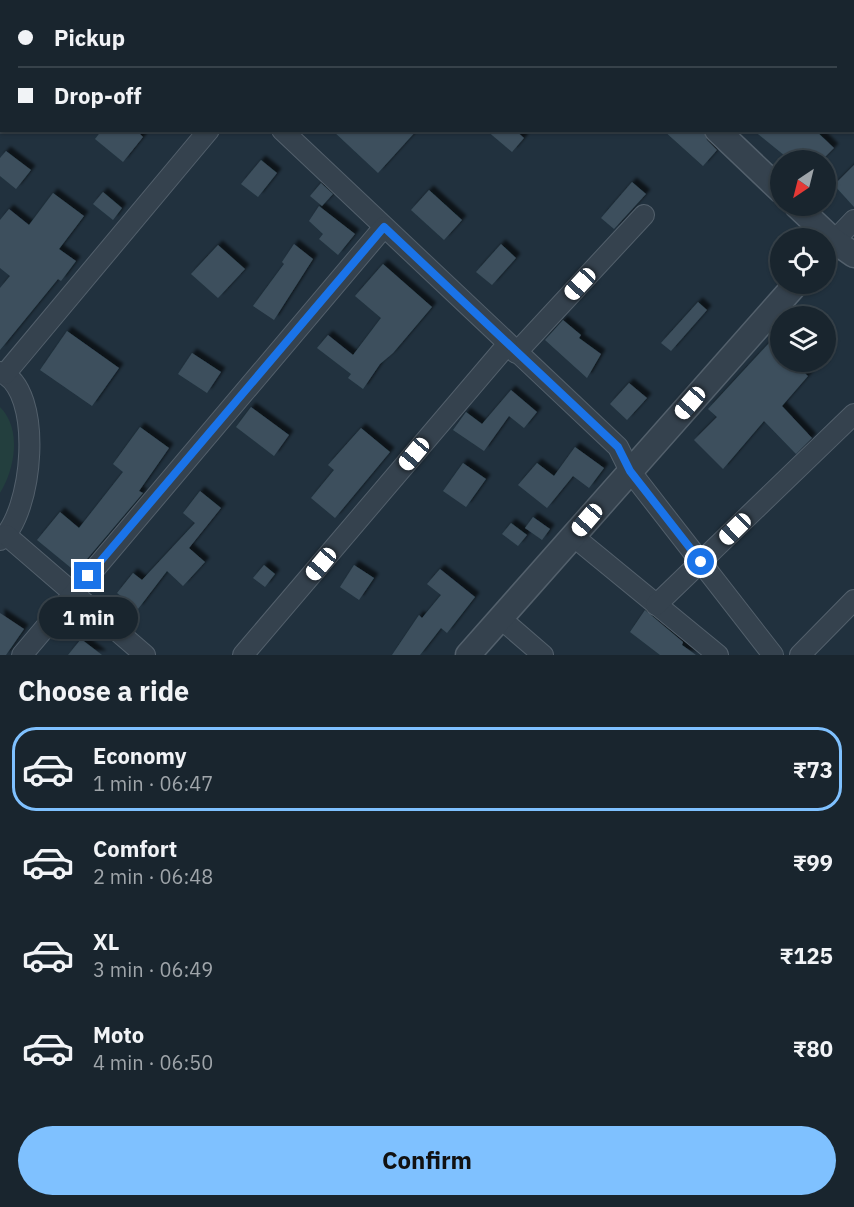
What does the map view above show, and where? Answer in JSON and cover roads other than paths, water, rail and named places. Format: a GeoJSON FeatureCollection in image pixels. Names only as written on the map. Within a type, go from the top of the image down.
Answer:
{"type":"FeatureCollection","features":[{"type":"Feature","properties":{"kind":"street"},"geometry":{"type":"LineString","coordinates":[[145,655],[73,593],[3,538],[20,505],[31,462],[29,424],[21,395],[3,373],[207,132]]}},
{"type":"Feature","properties":{"kind":"street"},"geometry":{"type":"LineString","coordinates":[[284,132],[618,447],[630,471],[773,655]]}},
{"type":"Feature","properties":{"kind":"street"},"geometry":{"type":"LineString","coordinates":[[719,132],[770,180]]}},
{"type":"Feature","properties":{"kind":"street"},"geometry":{"type":"LineString","coordinates":[[243,655],[512,349],[644,215]]}},
{"type":"Feature","properties":{"kind":"street"},"geometry":{"type":"LineString","coordinates":[[805,216],[815,228]]}},
{"type":"Feature","properties":{"kind":"street"},"geometry":{"type":"LineString","coordinates":[[836,238],[854,220]]}},
{"type":"Feature","properties":{"kind":"street"},"geometry":{"type":"LineString","coordinates":[[22,655],[384,227]]}},
{"type":"Feature","properties":{"kind":"street"},"geometry":{"type":"LineString","coordinates":[[836,248],[854,255]]}},
{"type":"Feature","properties":{"kind":"street"},"geometry":{"type":"LineString","coordinates":[[468,655],[787,294]]}},
{"type":"Feature","properties":{"kind":"street"},"geometry":{"type":"LineString","coordinates":[[656,605],[854,414]]}},
{"type":"Feature","properties":{"kind":"street"},"geometry":{"type":"LineString","coordinates":[[573,536],[718,655]]}},
{"type":"Feature","properties":{"kind":"street"},"geometry":{"type":"LineString","coordinates":[[800,655],[854,600]]}},
{"type":"Feature","properties":{"kind":"street"},"geometry":{"type":"LineString","coordinates":[[500,618],[543,655]]}}]}
